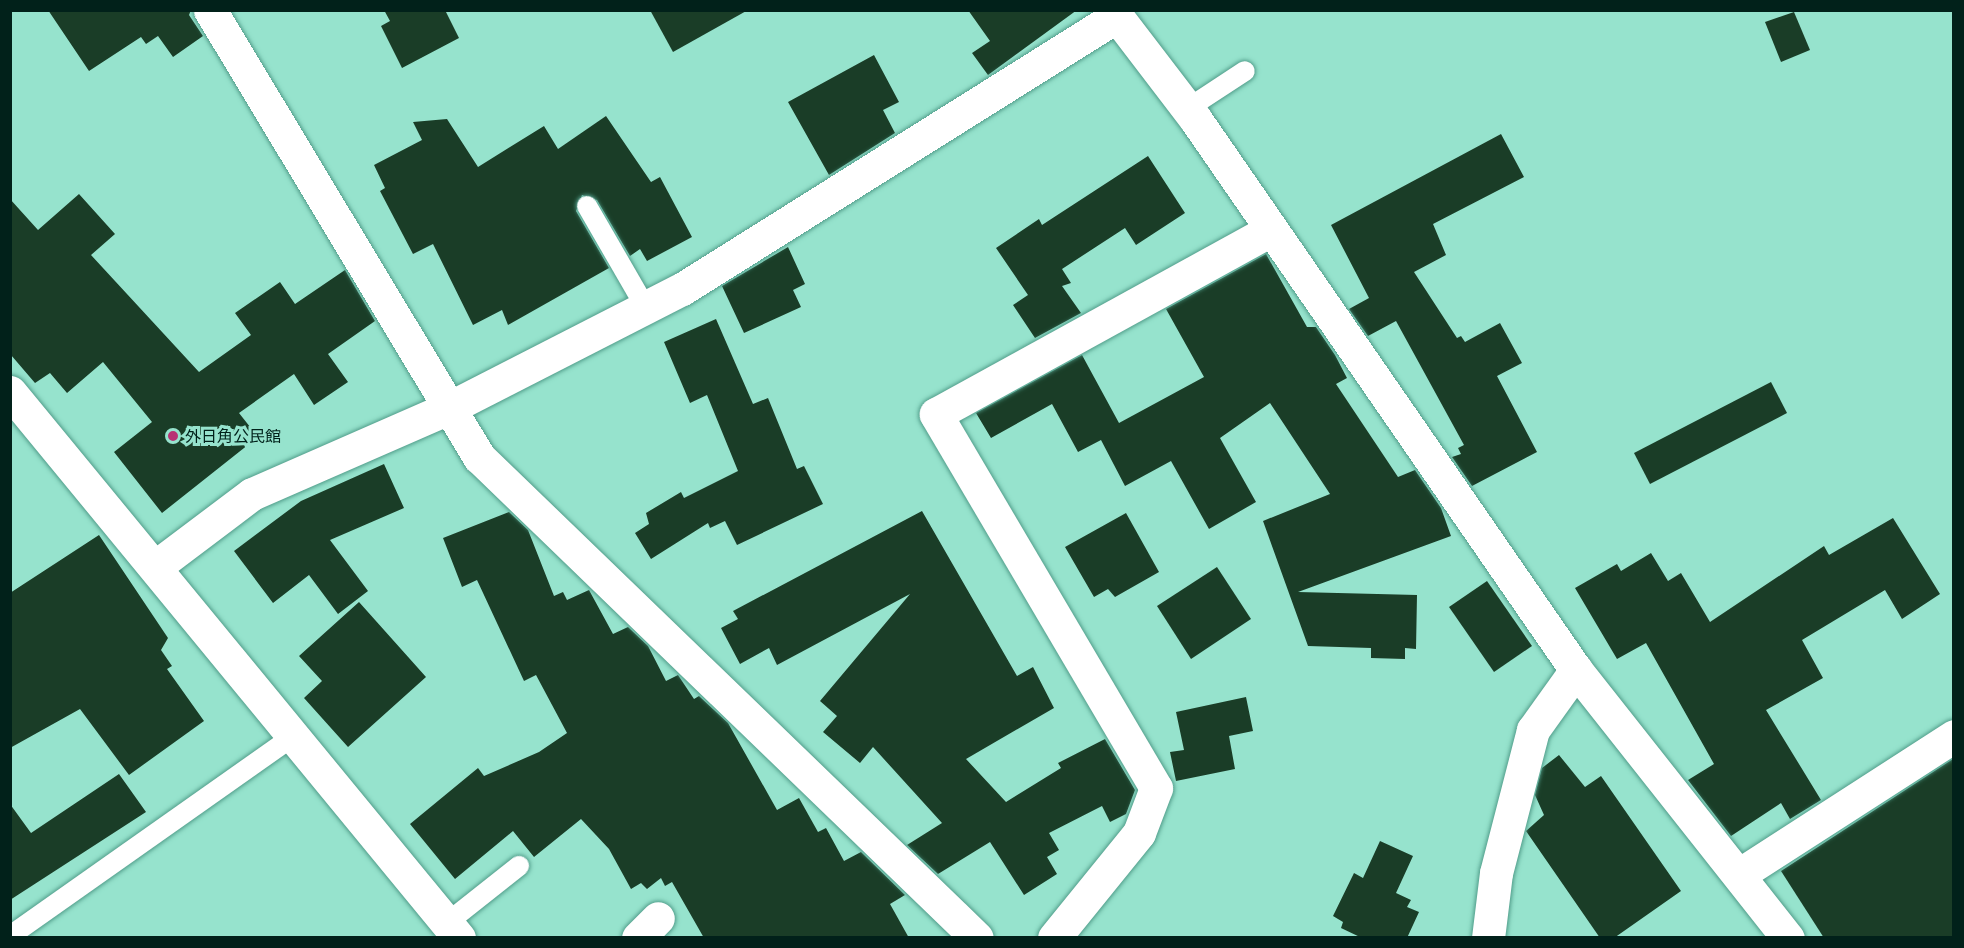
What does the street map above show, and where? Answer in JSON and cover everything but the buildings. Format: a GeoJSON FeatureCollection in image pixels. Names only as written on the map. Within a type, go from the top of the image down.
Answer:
{"type":"FeatureCollection","features":[{"type":"Feature","properties":{"kind":"street"},"geometry":{"type":"LineString","coordinates":[[210,10],[447,409],[479,457],[977,938]]}},
{"type":"Feature","properties":{"kind":"street"},"geometry":{"type":"LineString","coordinates":[[155,567],[252,494],[447,409],[646,308],[1114,13],[1187,109],[1576,670],[1740,874],[1788,938]]}},
{"type":"Feature","properties":{"kind":"street"},"geometry":{"type":"LineString","coordinates":[[1054,938],[1139,833],[1156,788],[936,414],[1271,230]]}},
{"type":"Feature","properties":{"kind":"street"},"geometry":{"type":"LineString","coordinates":[[10,392],[453,930]]}},
{"type":"Feature","properties":{"kind":"street"},"geometry":{"type":"LineString","coordinates":[[1488,938],[1496,873],[1533,730],[1576,670]]}},
{"type":"Feature","properties":{"kind":"street"},"geometry":{"type":"LineString","coordinates":[[1740,874],[1953,736]]}},
{"type":"Feature","properties":{"kind":"lane"},"geometry":{"type":"LineString","coordinates":[[1187,109],[1245,71]]}},
{"type":"Feature","properties":{"kind":"lane"},"geometry":{"type":"LineString","coordinates":[[587,206],[646,308]]}},
{"type":"Feature","properties":{"kind":"lane"},"geometry":{"type":"LineString","coordinates":[[10,936],[294,736]]}},
{"type":"Feature","properties":{"kind":"lane"},"geometry":{"type":"LineString","coordinates":[[453,930],[519,866]]}},
{"type":"Feature","properties":{"kind":"place","name":"外日角公民館"},"geometry":{"type":"Point","coordinates":[173,436]}}]}
